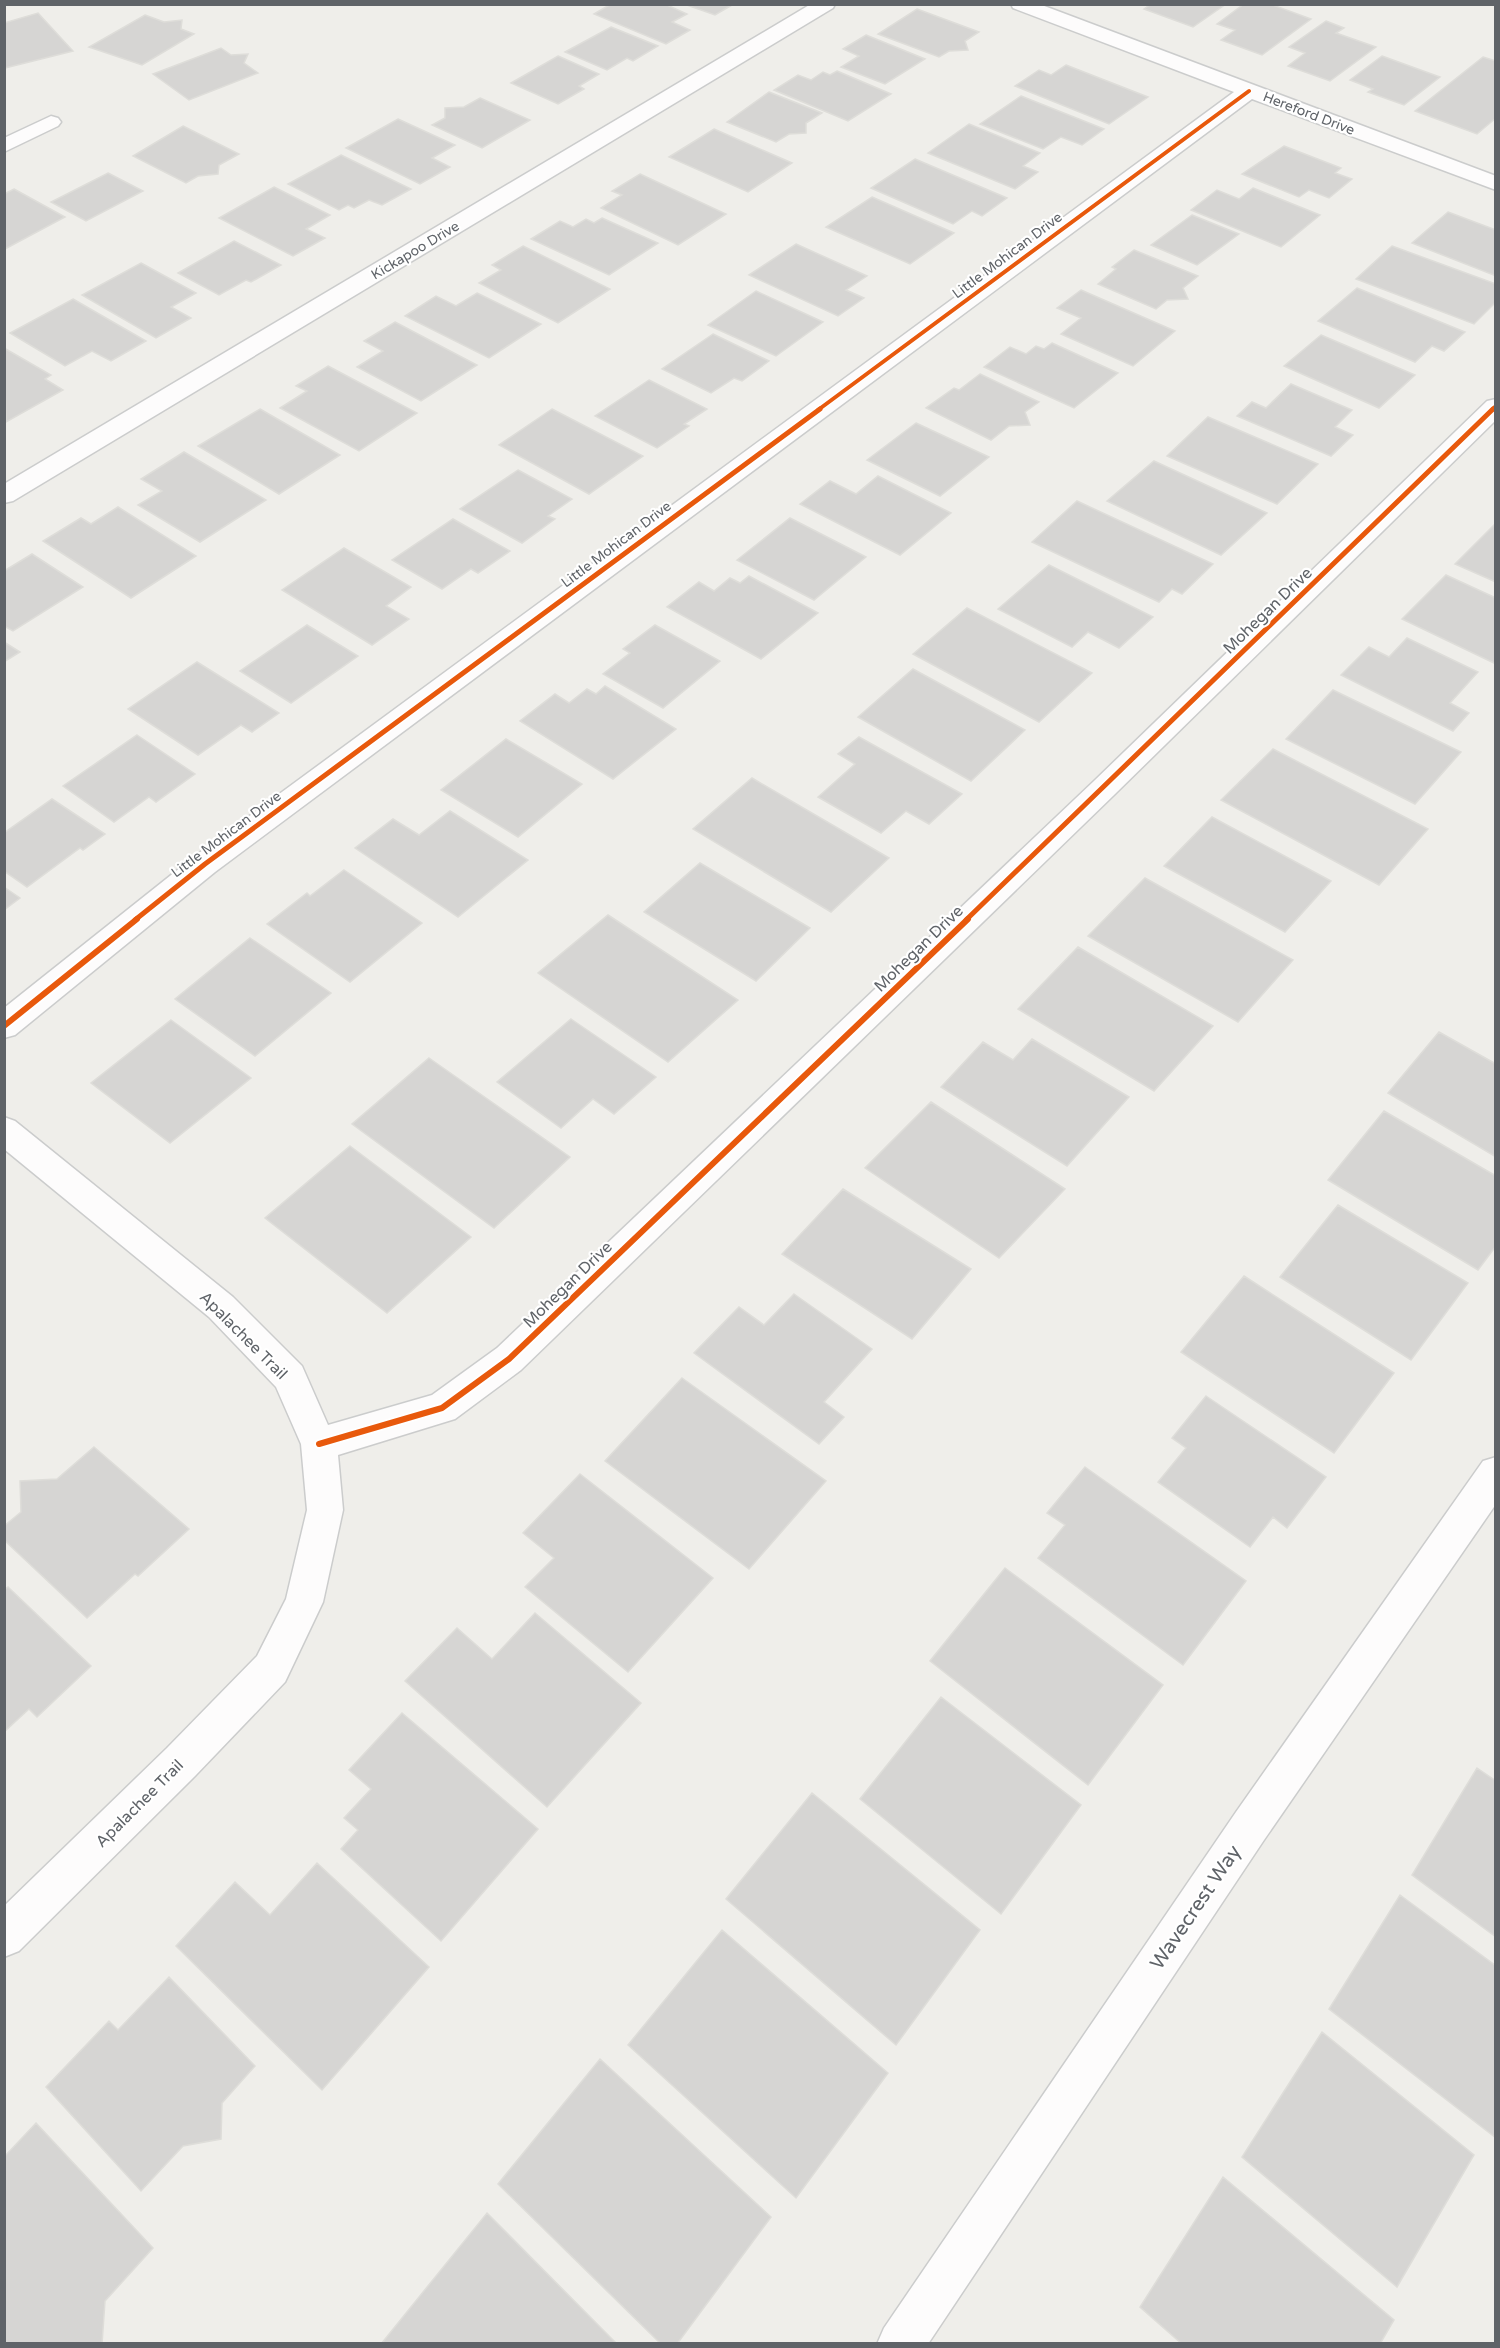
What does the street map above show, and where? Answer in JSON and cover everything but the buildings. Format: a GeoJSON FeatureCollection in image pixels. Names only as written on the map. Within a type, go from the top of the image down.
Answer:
{"type":"FeatureCollection","features":[{"type":"Feature","properties":{"kind":"street","name":"Kickapoo Drive"},"geometry":{"type":"LineString","coordinates":[[4,495],[826,4]]}},
{"type":"Feature","properties":{"kind":"street","name":"Hereford Drive"},"geometry":{"type":"LineString","coordinates":[[1020,4],[1496,184]]}},
{"type":"Feature","properties":{"kind":"street","name":"Little Mohican Drive"},"geometry":{"type":"LineString","coordinates":[[4,1026],[204,864],[1249,91]]}},
{"type":"Feature","properties":{"kind":"street"},"geometry":{"type":"LineString","coordinates":[[4,146],[51,122]]}},
{"type":"Feature","properties":{"kind":"street","name":"Mohegan Drive"},"geometry":{"type":"LineString","coordinates":[[319,1444],[442,1408],[509,1359],[1104,788],[1496,406]]}},
{"type":"Feature","properties":{"kind":"street","name":"Apalachee Trail"},"geometry":{"type":"LineString","coordinates":[[4,1130],[221,1307],[289,1377],[319,1444],[325,1510],[304,1602],[271,1669],[181,1762],[4,1936]]}},
{"type":"Feature","properties":{"kind":"street","name":"Wavecrest Way"},"geometry":{"type":"LineString","coordinates":[[900,2343],[1257,1816],[1496,1473]]}},
{"type":"Feature","properties":{"kind":"cycle path"},"geometry":{"type":"LineString","coordinates":[[4,1026],[205,864],[1249,91]]}},
{"type":"Feature","properties":{"kind":"cycle path"},"geometry":{"type":"LineString","coordinates":[[319,1444],[442,1408],[509,1359],[1104,788],[1496,406]]}}]}
